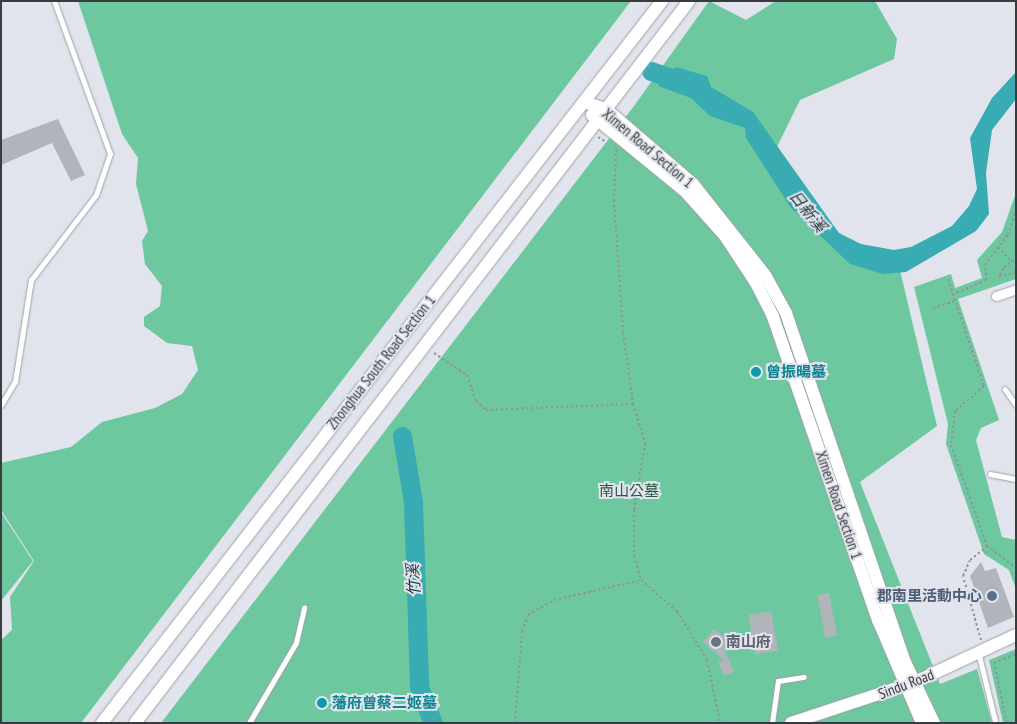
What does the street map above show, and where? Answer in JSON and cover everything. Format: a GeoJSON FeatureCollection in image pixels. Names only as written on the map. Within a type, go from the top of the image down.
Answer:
{"type":"FeatureCollection","features":[{"type":"Feature","properties":{"kind":"street","name":"Zhonghua South Road Section 1"},"geometry":{"type":"LineString","coordinates":[[102,723],[662,1]]}},
{"type":"Feature","properties":{"kind":"street","name":"Zhonghua South Road Section 1"},"geometry":{"type":"LineString","coordinates":[[134,723],[690,1]]}},
{"type":"Feature","properties":{"kind":"street","name":"Ximen Road Section 1"},"geometry":{"type":"LineString","coordinates":[[584,102],[606,108],[693,184],[733,230],[786,313],[922,723]]}},
{"type":"Feature","properties":{"kind":"street","name":"Ximen Road Section 1"},"geometry":{"type":"LineString","coordinates":[[584,102],[592,126],[685,191],[725,236],[756,283],[774,317],[909,684],[934,723]]}},
{"type":"Feature","properties":{"kind":"street"},"geometry":{"type":"LineString","coordinates":[[996,296],[1016,289]]}},
{"type":"Feature","properties":{"kind":"street","name":"Sindu Road"},"geometry":{"type":"LineString","coordinates":[[791,723],[909,684],[1016,634]]}},
{"type":"Feature","properties":{"kind":"lane"},"geometry":{"type":"LineString","coordinates":[[1,406],[16,382],[31,280],[96,195],[110,154],[54,1]]}},
{"type":"Feature","properties":{"kind":"lane"},"geometry":{"type":"LineString","coordinates":[[1005,389],[1016,405]]}},
{"type":"Feature","properties":{"kind":"lane"},"geometry":{"type":"LineString","coordinates":[[990,474],[1016,479]]}},
{"type":"Feature","properties":{"kind":"lane"},"geometry":{"type":"LineString","coordinates":[[249,723],[296,643],[304,608]]}},
{"type":"Feature","properties":{"kind":"lane"},"geometry":{"type":"LineString","coordinates":[[979,652],[996,723]]}},
{"type":"Feature","properties":{"kind":"lane"},"geometry":{"type":"LineString","coordinates":[[772,723],[778,681],[804,677]]}},
{"type":"Feature","properties":{"kind":"path"},"geometry":{"type":"LineString","coordinates":[[592,126],[616,149],[614,200],[633,404],[645,443],[634,510],[634,556],[641,580],[677,611],[707,660],[720,723]]}},
{"type":"Feature","properties":{"kind":"path"},"geometry":{"type":"LineString","coordinates":[[952,296],[986,280],[986,265],[1008,235],[1016,212]]}},
{"type":"Feature","properties":{"kind":"path"},"geometry":{"type":"LineString","coordinates":[[998,247],[1012,261],[999,277],[1016,272]]}},
{"type":"Feature","properties":{"kind":"path"},"geometry":{"type":"LineString","coordinates":[[948,279],[952,296],[984,386],[956,411],[951,445],[988,546],[1016,568]]}},
{"type":"Feature","properties":{"kind":"path"},"geometry":{"type":"LineString","coordinates":[[933,308],[954,301]]}},
{"type":"Feature","properties":{"kind":"path"},"geometry":{"type":"LineString","coordinates":[[424,346],[467,375],[476,401],[486,410],[633,404]]}},
{"type":"Feature","properties":{"kind":"path"},"geometry":{"type":"LineString","coordinates":[[979,652],[982,634],[963,576],[970,560],[988,546]]}},
{"type":"Feature","properties":{"kind":"path"},"geometry":{"type":"LineString","coordinates":[[515,723],[522,631],[528,615],[554,600],[641,580]]}},
{"type":"Feature","properties":{"kind":"path"},"geometry":{"type":"LineString","coordinates":[[1007,723],[994,663],[1016,654]]}},
{"type":"Feature","properties":{"kind":"green space"},"geometry":{"type":"Polygon","coordinates":[[[78,1],[631,1],[81,723],[1,723],[1,640],[12,630],[10,597],[34,561],[1,510],[1,463],[71,447],[102,422],[155,408],[182,394],[198,370],[192,346],[167,343],[144,326],[144,317],[160,306],[162,286],[145,264],[142,241],[148,231],[136,184],[138,158],[122,134],[78,1]]]}},
{"type":"Feature","properties":{"kind":"green space","name":"南山公墓"},"geometry":{"type":"Polygon","coordinates":[[[709,1],[746,20],[776,1],[875,1],[897,39],[894,59],[800,100],[775,151],[831,240],[898,262],[937,426],[860,482],[940,684],[977,669],[992,723],[161,723],[634,106],[709,1]]]}},
{"type":"Feature","properties":{"kind":"green space"},"geometry":{"type":"Polygon","coordinates":[[[1016,193],[1016,279],[958,299],[999,420],[981,428],[976,440],[1002,537],[1016,540],[1016,589],[1009,570],[984,554],[946,444],[948,424],[914,287],[951,274],[955,288],[982,278],[977,260],[1002,232],[1016,193]]]}},
{"type":"Feature","properties":{"kind":"green space"},"geometry":{"type":"Polygon","coordinates":[[[1,512],[33,561],[1,601],[1,512]]]}},
{"type":"Feature","properties":{"kind":"green space"},"geometry":{"type":"Polygon","coordinates":[[[1016,649],[1016,723],[1003,723],[989,660],[1016,649]]]}},
{"type":"Feature","properties":{"kind":"water"},"geometry":{"type":"Polygon","coordinates":[[[676,67],[707,76],[711,87],[753,112],[839,233],[861,244],[894,250],[911,247],[952,226],[969,206],[977,189],[970,138],[992,98],[1016,72],[1016,99],[992,130],[986,173],[989,214],[976,231],[906,272],[883,274],[850,264],[791,208],[746,138],[745,128],[710,116],[691,98],[658,86],[676,67]]]}},
{"type":"Feature","properties":{"kind":"building"},"geometry":{"type":"Polygon","coordinates":[[[58,119],[85,175],[71,181],[52,143],[1,165],[1,140],[58,119]]]}},
{"type":"Feature","properties":{"kind":"building","name":"郡南里活動中心"},"geometry":{"type":"Polygon","coordinates":[[[981,562],[985,571],[996,568],[1014,617],[988,628],[970,576],[981,562]]]}},
{"type":"Feature","properties":{"kind":"building"},"geometry":{"type":"Polygon","coordinates":[[[829,593],[837,635],[825,637],[817,595],[829,593]]]}},
{"type":"Feature","properties":{"kind":"building"},"geometry":{"type":"Polygon","coordinates":[[[771,611],[778,650],[755,654],[748,615],[771,611]]]}},
{"type":"Feature","properties":{"kind":"building"},"geometry":{"type":"Polygon","coordinates":[[[714,629],[729,641],[724,648],[734,672],[724,676],[718,662],[724,660],[703,642],[714,629]]]}},
{"type":"Feature","properties":{"kind":"waterway","name":"日新溪"},"geometry":{"type":"LineString","coordinates":[[651,71],[689,84]]}},
{"type":"Feature","properties":{"kind":"waterway","name":"竹溪"},"geometry":{"type":"LineString","coordinates":[[402,436],[413,502],[419,687],[433,723]]}},
{"type":"Feature","properties":{"kind":"place","name":"曾振暘墓"},"geometry":{"type":"Point","coordinates":[756,372]}},
{"type":"Feature","properties":{"kind":"place","name":"郡南里活動中心"},"geometry":{"type":"Point","coordinates":[992,596]}},
{"type":"Feature","properties":{"kind":"place","name":"南山府"},"geometry":{"type":"Point","coordinates":[716,642]}},
{"type":"Feature","properties":{"kind":"place","name":"藩府曾蔡二姬墓"},"geometry":{"type":"Point","coordinates":[322,703]}}]}
